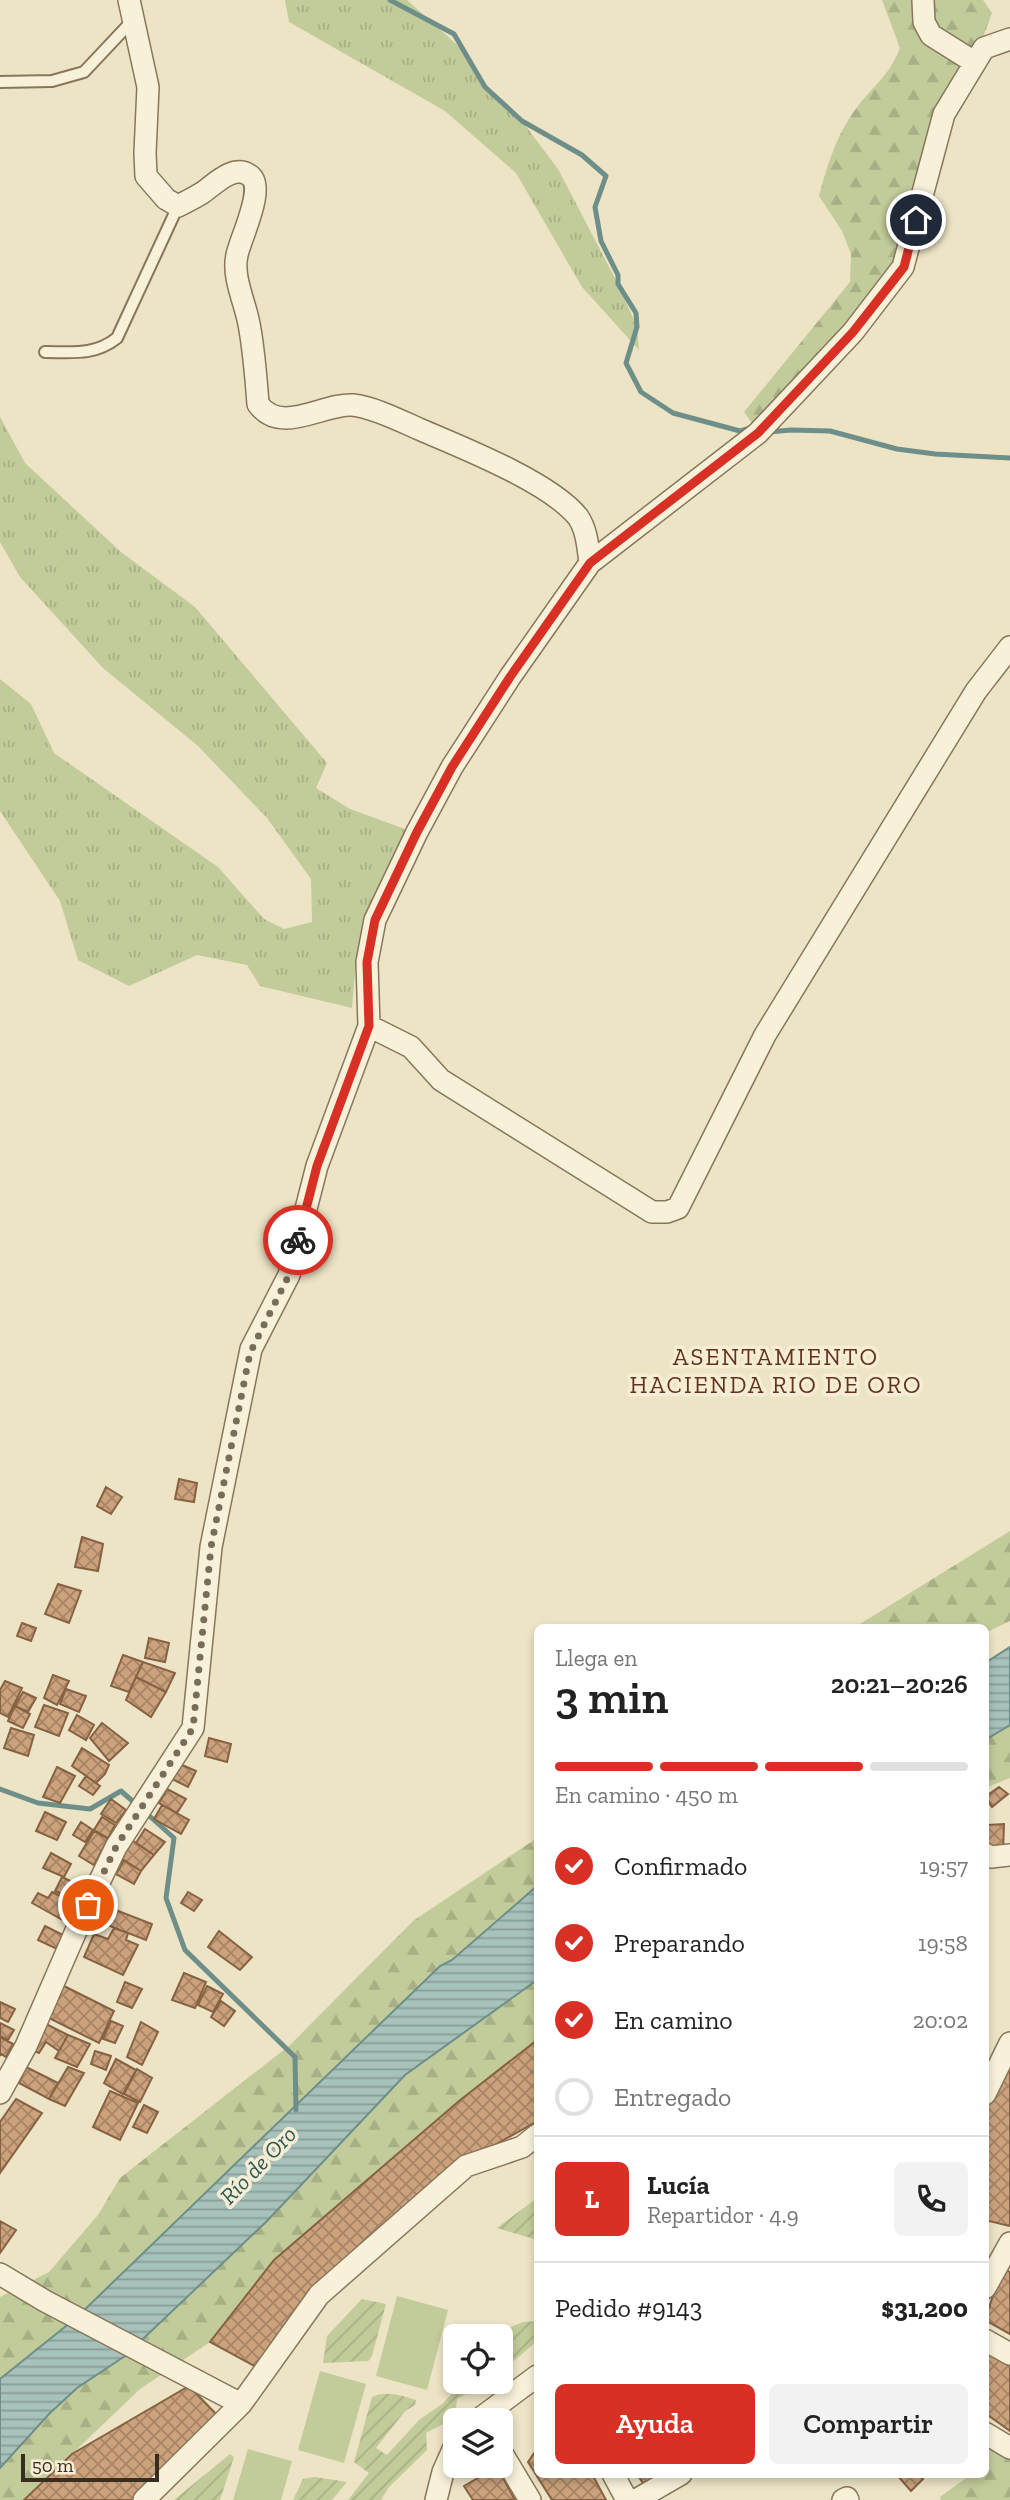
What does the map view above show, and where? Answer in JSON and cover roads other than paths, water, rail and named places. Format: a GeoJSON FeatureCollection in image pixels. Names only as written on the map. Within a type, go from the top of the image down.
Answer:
{"type":"FeatureCollection","features":[{"type":"Feature","properties":{"kind":"street"},"geometry":{"type":"LineString","coordinates":[[923,0],[925,22],[932,34],[974,62]]}},
{"type":"Feature","properties":{"kind":"street"},"geometry":{"type":"LineString","coordinates":[[132,10],[148,87],[145,153],[146,176],[150,183],[166,199],[178,206],[201,194],[228,174],[245,173],[251,176],[255,183],[236,266],[249,324],[258,404],[263,411],[274,417],[288,418],[355,405],[396,419],[485,457],[546,492],[575,514],[584,526],[590,563]]}},
{"type":"Feature","properties":{"kind":"street"},"geometry":{"type":"LineString","coordinates":[[0,2093],[26,2046],[116,1847],[193,1728],[211,1547],[251,1349],[289,1275],[317,1166],[369,1026],[367,962],[375,920],[400,867],[452,767],[510,677],[590,563],[758,433],[853,332],[904,267],[944,114],[984,48],[1010,39]]}},
{"type":"Feature","properties":{"kind":"street"},"geometry":{"type":"LineString","coordinates":[[369,1026],[411,1047],[441,1080],[652,1212],[667,1212],[678,1208],[765,1035],[976,691],[1010,647]]}},
{"type":"Feature","properties":{"kind":"street"},"geometry":{"type":"LineString","coordinates":[[989,1856],[1010,1855]]}},
{"type":"Feature","properties":{"kind":"street"},"geometry":{"type":"LineString","coordinates":[[989,2086],[1010,2043]]}},
{"type":"Feature","properties":{"kind":"street"},"geometry":{"type":"LineString","coordinates":[[144,2500],[241,2404],[320,2295],[466,2166],[522,2147],[534,2137]]}},
{"type":"Feature","properties":{"kind":"street"},"geometry":{"type":"LineString","coordinates":[[989,2282],[1008,2251]]}},
{"type":"Feature","properties":{"kind":"street"},"geometry":{"type":"LineString","coordinates":[[0,2274],[143,2354],[241,2404]]}},
{"type":"Feature","properties":{"kind":"street"},"geometry":{"type":"LineString","coordinates":[[989,2342],[1010,2354]]}},
{"type":"Feature","properties":{"kind":"street"},"geometry":{"type":"LineString","coordinates":[[495,2408],[534,2378]]}},
{"type":"Feature","properties":{"kind":"street"},"geometry":{"type":"LineString","coordinates":[[989,2435],[1010,2448]]}},
{"type":"Feature","properties":{"kind":"street"},"geometry":{"type":"LineString","coordinates":[[436,2500],[443,2472]]}},
{"type":"Feature","properties":{"kind":"street"},"geometry":{"type":"LineString","coordinates":[[513,2472],[530,2500]]}},
{"type":"Feature","properties":{"kind":"street"},"geometry":{"type":"LineString","coordinates":[[615,2478],[627,2500]]}},
{"type":"Feature","properties":{"kind":"street"},"geometry":{"type":"LineString","coordinates":[[636,2500],[674,2478]]}},
{"type":"Feature","properties":{"kind":"lane"},"geometry":{"type":"LineString","coordinates":[[0,82],[52,82],[84,72],[132,10]]}},
{"type":"Feature","properties":{"kind":"lane"},"geometry":{"type":"LineString","coordinates":[[45,352],[91,352],[104,348],[117,338],[178,206]]}},
{"type":"Feature","properties":{"kind":"water"},"geometry":{"type":"Polygon","coordinates":[[[1010,1647],[1010,1725],[989,1738],[989,1660],[1010,1647]]]}},
{"type":"Feature","properties":{"kind":"water","name":"Río de Oro"},"geometry":{"type":"Polygon","coordinates":[[[534,1889],[534,1982],[405,2075],[267,2221],[125,2356],[77,2388],[49,2414],[0,2468],[0,2379],[76,2318],[440,1966],[452,1960],[534,1889]]]}},
{"type":"Feature","properties":{"kind":"waterway"},"geometry":{"type":"LineString","coordinates":[[390,0],[454,34],[485,87],[522,121],[582,155],[606,176],[595,207],[601,241],[618,275],[618,284],[636,313],[637,327],[626,363],[641,392],[673,413],[740,431],[751,428]]}},
{"type":"Feature","properties":{"kind":"waterway"},"geometry":{"type":"LineString","coordinates":[[769,432],[830,431],[897,449],[1010,458]]}},
{"type":"Feature","properties":{"kind":"waterway"},"geometry":{"type":"LineString","coordinates":[[0,1789],[38,1803],[90,1809],[121,1791],[137,1805]]}},
{"type":"Feature","properties":{"kind":"waterway"},"geometry":{"type":"LineString","coordinates":[[145,1812],[174,1838],[166,1898],[185,1950],[295,2057],[296,2110]]}},
{"type":"Feature","properties":{"kind":"district","name":"ASENTAMIENTO HACIENDA RIO DE ORO"},"geometry":{"type":"Point","coordinates":[776,1370]}}]}
